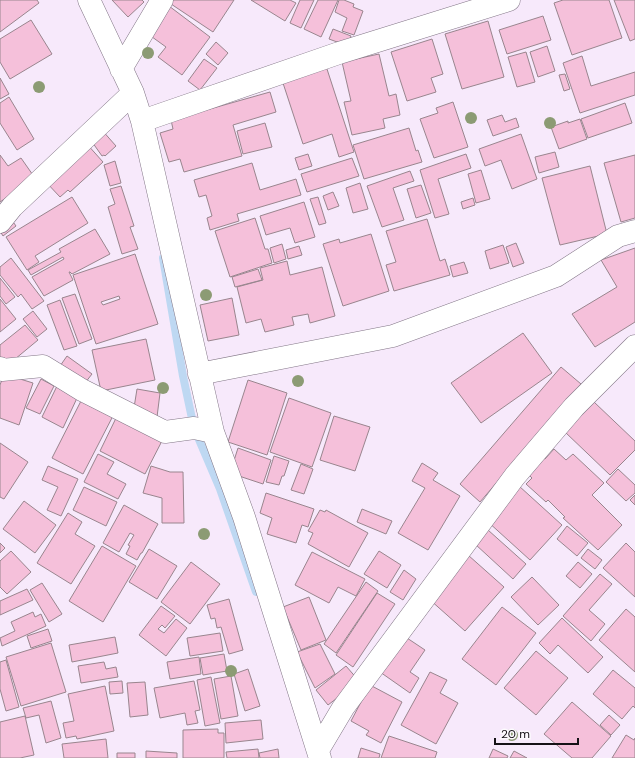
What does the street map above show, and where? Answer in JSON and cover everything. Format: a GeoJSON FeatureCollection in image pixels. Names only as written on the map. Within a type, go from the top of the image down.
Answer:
{"type":"FeatureCollection","features":[{"type":"Feature","properties":{"kind":"street"},"geometry":{"type":"LineString","coordinates":[[89,0],[133,93],[142,121],[213,432],[244,517],[319,754]]}},
{"type":"Feature","properties":{"kind":"street"},"geometry":{"type":"LineString","coordinates":[[121,69],[162,0]]}},
{"type":"Feature","properties":{"kind":"street"},"geometry":{"type":"LineString","coordinates":[[142,121],[339,53],[509,0]]}},
{"type":"Feature","properties":{"kind":"street"},"geometry":{"type":"LineString","coordinates":[[0,222],[12,207],[133,93]]}},
{"type":"Feature","properties":{"kind":"street"},"geometry":{"type":"LineString","coordinates":[[199,374],[393,336],[556,276],[618,236],[635,231]]}},
{"type":"Feature","properties":{"kind":"street"},"geometry":{"type":"LineString","coordinates":[[319,754],[344,708],[515,476],[574,407],[635,346]]}},
{"type":"Feature","properties":{"kind":"street"},"geometry":{"type":"LineString","coordinates":[[0,368],[2,370],[16,370],[43,366],[82,390],[165,432],[194,428],[213,432]]}},
{"type":"Feature","properties":{"kind":"building"},"geometry":{"type":"Polygon","coordinates":[[[0,0],[37,0],[39,3],[0,32],[0,0]]]}},
{"type":"Feature","properties":{"kind":"building"},"geometry":{"type":"Polygon","coordinates":[[[112,0],[142,0],[144,2],[128,17],[112,0]]]}},
{"type":"Feature","properties":{"kind":"building"},"geometry":{"type":"Polygon","coordinates":[[[170,0],[234,0],[213,32],[168,2],[170,0]]]}},
{"type":"Feature","properties":{"kind":"building"},"geometry":{"type":"Polygon","coordinates":[[[251,0],[290,0],[296,3],[285,21],[251,0]]]}},
{"type":"Feature","properties":{"kind":"building"},"geometry":{"type":"Polygon","coordinates":[[[300,0],[314,0],[301,28],[290,23],[300,0]]]}},
{"type":"Feature","properties":{"kind":"building"},"geometry":{"type":"Polygon","coordinates":[[[318,0],[338,0],[321,37],[304,29],[318,0]]]}},
{"type":"Feature","properties":{"kind":"building"},"geometry":{"type":"Polygon","coordinates":[[[339,0],[344,0],[354,4],[353,7],[363,11],[354,35],[342,31],[347,18],[335,12],[339,0]]]}},
{"type":"Feature","properties":{"kind":"building"},"geometry":{"type":"Polygon","coordinates":[[[563,0],[609,0],[622,38],[572,55],[554,3],[563,0]]]}},
{"type":"Feature","properties":{"kind":"building"},"geometry":{"type":"Polygon","coordinates":[[[614,0],[635,0],[635,39],[630,41],[614,0]]]}},
{"type":"Feature","properties":{"kind":"building"},"geometry":{"type":"Polygon","coordinates":[[[169,6],[210,37],[182,75],[158,57],[166,47],[148,34],[169,6]]]}},
{"type":"Feature","properties":{"kind":"building"},"geometry":{"type":"Polygon","coordinates":[[[543,16],[551,40],[507,54],[499,30],[543,16]]]}},
{"type":"Feature","properties":{"kind":"building"},"geometry":{"type":"Polygon","coordinates":[[[31,20],[52,54],[10,79],[0,62],[0,39],[31,20]]]}},
{"type":"Feature","properties":{"kind":"building"},"geometry":{"type":"Polygon","coordinates":[[[488,21],[504,77],[462,89],[445,34],[488,21]]]}},
{"type":"Feature","properties":{"kind":"building"},"geometry":{"type":"Polygon","coordinates":[[[333,29],[351,36],[348,46],[329,39],[333,29]]]}},
{"type":"Feature","properties":{"kind":"building"},"geometry":{"type":"Polygon","coordinates":[[[432,39],[443,74],[431,78],[436,92],[407,101],[391,52],[432,39]]]}},
{"type":"Feature","properties":{"kind":"building"},"geometry":{"type":"Polygon","coordinates":[[[216,42],[228,53],[218,65],[206,54],[216,42]]]}},
{"type":"Feature","properties":{"kind":"building"},"geometry":{"type":"Polygon","coordinates":[[[547,46],[555,71],[538,77],[530,52],[547,46]]]}},
{"type":"Feature","properties":{"kind":"building"},"geometry":{"type":"Polygon","coordinates":[[[526,52],[535,82],[517,87],[508,57],[526,52]]]}},
{"type":"Feature","properties":{"kind":"building"},"geometry":{"type":"Polygon","coordinates":[[[379,54],[389,96],[396,94],[400,115],[383,119],[385,128],[352,135],[344,102],[351,101],[342,62],[379,54]]]}},
{"type":"Feature","properties":{"kind":"building"},"geometry":{"type":"Polygon","coordinates":[[[582,56],[591,86],[635,72],[635,95],[580,113],[563,63],[582,56]]]}},
{"type":"Feature","properties":{"kind":"building"},"geometry":{"type":"Polygon","coordinates":[[[204,59],[217,68],[200,90],[188,81],[204,59]]]}},
{"type":"Feature","properties":{"kind":"building"},"geometry":{"type":"Polygon","coordinates":[[[326,66],[354,152],[339,157],[332,134],[303,144],[282,80],[326,66]]]}},
{"type":"Feature","properties":{"kind":"building"},"geometry":{"type":"Polygon","coordinates":[[[565,74],[570,89],[564,91],[559,75],[565,74]]]}},
{"type":"Feature","properties":{"kind":"building"},"geometry":{"type":"Polygon","coordinates":[[[0,78],[9,94],[0,99],[0,78]]]}},
{"type":"Feature","properties":{"kind":"building"},"geometry":{"type":"Polygon","coordinates":[[[270,92],[276,112],[233,125],[242,156],[184,172],[180,159],[169,162],[160,133],[173,129],[171,120],[270,92]]]}},
{"type":"Feature","properties":{"kind":"building"},"geometry":{"type":"Polygon","coordinates":[[[9,97],[34,139],[17,150],[0,123],[0,103],[9,97]]]}},
{"type":"Feature","properties":{"kind":"building"},"geometry":{"type":"Polygon","coordinates":[[[453,102],[468,147],[434,158],[420,119],[438,113],[436,108],[453,102]]]}},
{"type":"Feature","properties":{"kind":"building"},"geometry":{"type":"Polygon","coordinates":[[[625,103],[632,123],[588,138],[581,119],[625,103]]]}},
{"type":"Feature","properties":{"kind":"building"},"geometry":{"type":"Polygon","coordinates":[[[502,115],[505,122],[516,118],[519,127],[493,136],[487,120],[502,115]]]}},
{"type":"Feature","properties":{"kind":"building"},"geometry":{"type":"Polygon","coordinates":[[[580,119],[587,139],[559,149],[551,127],[568,121],[568,123],[580,119]]]}},
{"type":"Feature","properties":{"kind":"building"},"geometry":{"type":"Polygon","coordinates":[[[265,123],[272,147],[243,154],[237,131],[265,123]]]}},
{"type":"Feature","properties":{"kind":"building"},"geometry":{"type":"Polygon","coordinates":[[[409,128],[416,151],[418,150],[422,162],[364,179],[353,145],[409,128]]]}},
{"type":"Feature","properties":{"kind":"building"},"geometry":{"type":"Polygon","coordinates":[[[101,129],[116,146],[105,156],[102,156],[90,139],[101,129]]]}},
{"type":"Feature","properties":{"kind":"building"},"geometry":{"type":"Polygon","coordinates":[[[521,134],[537,179],[512,189],[501,160],[485,166],[479,149],[521,134]]]}},
{"type":"Feature","properties":{"kind":"building"},"geometry":{"type":"Polygon","coordinates":[[[86,143],[103,162],[70,192],[68,190],[60,197],[45,181],[86,143]]]}},
{"type":"Feature","properties":{"kind":"building"},"geometry":{"type":"Polygon","coordinates":[[[555,152],[559,167],[539,173],[535,157],[555,152]]]}},
{"type":"Feature","properties":{"kind":"building"},"geometry":{"type":"Polygon","coordinates":[[[308,154],[312,166],[299,170],[295,158],[308,154]]]}},
{"type":"Feature","properties":{"kind":"building"},"geometry":{"type":"Polygon","coordinates":[[[466,154],[471,168],[438,179],[449,214],[435,218],[420,170],[466,154]]]}},
{"type":"Feature","properties":{"kind":"building"},"geometry":{"type":"Polygon","coordinates":[[[0,155],[8,166],[21,158],[35,178],[0,202],[0,155]]]}},
{"type":"Feature","properties":{"kind":"building"},"geometry":{"type":"Polygon","coordinates":[[[635,155],[635,218],[621,222],[604,163],[635,155]]]}},
{"type":"Feature","properties":{"kind":"building"},"geometry":{"type":"Polygon","coordinates":[[[352,158],[359,176],[307,192],[301,174],[352,158]]]}},
{"type":"Feature","properties":{"kind":"building"},"geometry":{"type":"Polygon","coordinates":[[[115,161],[121,183],[110,186],[104,165],[115,161]]]}},
{"type":"Feature","properties":{"kind":"building"},"geometry":{"type":"Polygon","coordinates":[[[252,163],[260,190],[296,179],[301,195],[237,214],[239,221],[210,230],[207,218],[212,216],[206,195],[199,197],[194,180],[252,163]]]}},
{"type":"Feature","properties":{"kind":"building"},"geometry":{"type":"Polygon","coordinates":[[[590,166],[607,234],[560,245],[542,178],[590,166]]]}},
{"type":"Feature","properties":{"kind":"building"},"geometry":{"type":"Polygon","coordinates":[[[481,170],[490,199],[476,203],[468,174],[481,170]]]}},
{"type":"Feature","properties":{"kind":"building"},"geometry":{"type":"Polygon","coordinates":[[[410,171],[414,181],[393,188],[404,220],[382,227],[367,186],[410,171]]]}},
{"type":"Feature","properties":{"kind":"building"},"geometry":{"type":"Polygon","coordinates":[[[360,183],[368,209],[353,213],[346,188],[360,183]]]}},
{"type":"Feature","properties":{"kind":"building"},"geometry":{"type":"Polygon","coordinates":[[[421,185],[431,213],[416,218],[407,189],[421,185]]]}},
{"type":"Feature","properties":{"kind":"building"},"geometry":{"type":"Polygon","coordinates":[[[121,186],[134,226],[130,227],[138,249],[122,254],[108,207],[115,204],[110,189],[121,186]]]}},
{"type":"Feature","properties":{"kind":"building"},"geometry":{"type":"Polygon","coordinates":[[[333,192],[339,206],[328,210],[323,196],[333,192]]]}},
{"type":"Feature","properties":{"kind":"building"},"geometry":{"type":"Polygon","coordinates":[[[72,197],[88,223],[35,256],[39,262],[27,270],[6,237],[72,197]]]}},
{"type":"Feature","properties":{"kind":"building"},"geometry":{"type":"Polygon","coordinates":[[[318,197],[326,223],[319,225],[310,199],[318,197]]]}},
{"type":"Feature","properties":{"kind":"building"},"geometry":{"type":"Polygon","coordinates":[[[473,198],[475,205],[463,209],[461,202],[473,198]]]}},
{"type":"Feature","properties":{"kind":"building"},"geometry":{"type":"Polygon","coordinates":[[[304,202],[315,237],[295,243],[290,228],[266,235],[260,216],[304,202]]]}},
{"type":"Feature","properties":{"kind":"building"},"geometry":{"type":"Polygon","coordinates":[[[255,218],[265,249],[268,249],[272,263],[230,277],[215,231],[255,218]]]}},
{"type":"Feature","properties":{"kind":"building"},"geometry":{"type":"Polygon","coordinates":[[[11,219],[16,226],[3,236],[0,231],[11,219]]]}},
{"type":"Feature","properties":{"kind":"building"},"geometry":{"type":"Polygon","coordinates":[[[427,219],[440,261],[445,259],[450,275],[394,291],[386,265],[396,262],[386,231],[427,219]]]}},
{"type":"Feature","properties":{"kind":"building"},"geometry":{"type":"Polygon","coordinates":[[[95,229],[110,254],[72,274],[69,272],[73,280],[44,296],[32,277],[64,259],[63,257],[31,275],[28,270],[61,252],[59,249],[95,229]]]}},
{"type":"Feature","properties":{"kind":"building"},"geometry":{"type":"Polygon","coordinates":[[[371,234],[389,291],[343,306],[323,244],[339,239],[340,243],[371,234]]]}},
{"type":"Feature","properties":{"kind":"building"},"geometry":{"type":"Polygon","coordinates":[[[516,243],[524,263],[513,267],[506,247],[516,243]]]}},
{"type":"Feature","properties":{"kind":"building"},"geometry":{"type":"Polygon","coordinates":[[[282,244],[286,259],[274,263],[270,248],[282,244]]]}},
{"type":"Feature","properties":{"kind":"building"},"geometry":{"type":"Polygon","coordinates":[[[503,245],[509,263],[490,269],[485,251],[503,245]]]}},
{"type":"Feature","properties":{"kind":"building"},"geometry":{"type":"Polygon","coordinates":[[[299,246],[302,255],[288,259],[286,250],[299,246]]]}},
{"type":"Feature","properties":{"kind":"building"},"geometry":{"type":"Polygon","coordinates":[[[635,248],[635,322],[595,347],[572,314],[617,287],[601,260],[635,248]]]}},
{"type":"Feature","properties":{"kind":"building"},"geometry":{"type":"Polygon","coordinates":[[[135,254],[158,324],[96,344],[73,275],[135,254]],[[119,296],[101,302],[103,305],[120,299],[119,296]]]}},
{"type":"Feature","properties":{"kind":"building"},"geometry":{"type":"Polygon","coordinates":[[[11,258],[44,301],[32,309],[21,294],[18,297],[0,275],[0,267],[11,258]]]}},
{"type":"Feature","properties":{"kind":"building"},"geometry":{"type":"Polygon","coordinates":[[[287,261],[290,275],[322,267],[335,316],[310,323],[308,314],[292,317],[294,325],[265,332],[261,319],[246,323],[237,287],[263,280],[260,268],[287,261]]]}},
{"type":"Feature","properties":{"kind":"building"},"geometry":{"type":"Polygon","coordinates":[[[464,262],[468,273],[453,277],[450,266],[464,262]]]}},
{"type":"Feature","properties":{"kind":"building"},"geometry":{"type":"Polygon","coordinates":[[[258,269],[262,280],[235,287],[232,277],[258,269]]]}},
{"type":"Feature","properties":{"kind":"building"},"geometry":{"type":"Polygon","coordinates":[[[0,278],[15,297],[6,304],[0,296],[0,278]]]}},
{"type":"Feature","properties":{"kind":"building"},"geometry":{"type":"Polygon","coordinates":[[[75,294],[92,339],[79,344],[62,298],[75,294]]]}},
{"type":"Feature","properties":{"kind":"building"},"geometry":{"type":"Polygon","coordinates":[[[232,298],[239,335],[208,341],[200,305],[232,298]]]}},
{"type":"Feature","properties":{"kind":"building"},"geometry":{"type":"Polygon","coordinates":[[[0,299],[16,319],[0,332],[0,299]]]}},
{"type":"Feature","properties":{"kind":"building"},"geometry":{"type":"Polygon","coordinates":[[[60,300],[77,346],[64,350],[47,305],[60,300]]]}},
{"type":"Feature","properties":{"kind":"building"},"geometry":{"type":"Polygon","coordinates":[[[33,311],[47,329],[37,337],[23,319],[33,311]]]}},
{"type":"Feature","properties":{"kind":"building"},"geometry":{"type":"Polygon","coordinates":[[[25,325],[38,340],[3,369],[0,366],[0,345],[25,325]]]}},
{"type":"Feature","properties":{"kind":"building"},"geometry":{"type":"Polygon","coordinates":[[[523,333],[552,373],[481,423],[451,383],[523,333]]]}},
{"type":"Feature","properties":{"kind":"building"},"geometry":{"type":"Polygon","coordinates":[[[146,339],[155,380],[101,391],[92,350],[146,339]]]}},
{"type":"Feature","properties":{"kind":"building"},"geometry":{"type":"Polygon","coordinates":[[[67,356],[92,374],[85,383],[60,366],[67,356]]]}},
{"type":"Feature","properties":{"kind":"building"},"geometry":{"type":"Polygon","coordinates":[[[561,367],[581,384],[480,502],[460,484],[561,367]]]}},
{"type":"Feature","properties":{"kind":"building"},"geometry":{"type":"Polygon","coordinates":[[[4,374],[33,383],[19,425],[0,418],[0,385],[4,374]]]}},
{"type":"Feature","properties":{"kind":"building"},"geometry":{"type":"Polygon","coordinates":[[[41,379],[54,386],[40,414],[26,408],[41,379]]]}},
{"type":"Feature","properties":{"kind":"building"},"geometry":{"type":"Polygon","coordinates":[[[248,380],[287,393],[267,455],[228,442],[248,380]]]}},
{"type":"Feature","properties":{"kind":"building"},"geometry":{"type":"Polygon","coordinates":[[[57,386],[78,396],[63,428],[42,417],[57,386]]]}},
{"type":"Feature","properties":{"kind":"building"},"geometry":{"type":"Polygon","coordinates":[[[137,389],[160,393],[157,417],[133,414],[137,389]]]}},
{"type":"Feature","properties":{"kind":"building"},"geometry":{"type":"Polygon","coordinates":[[[83,397],[115,412],[83,474],[52,458],[83,397]]]}},
{"type":"Feature","properties":{"kind":"building"},"geometry":{"type":"Polygon","coordinates":[[[289,398],[331,413],[312,467],[270,452],[289,398]]]}},
{"type":"Feature","properties":{"kind":"building"},"geometry":{"type":"Polygon","coordinates":[[[594,402],[635,441],[635,450],[610,475],[565,432],[594,402]]]}},
{"type":"Feature","properties":{"kind":"building"},"geometry":{"type":"Polygon","coordinates":[[[118,414],[164,437],[145,474],[100,451],[118,414]]]}},
{"type":"Feature","properties":{"kind":"building"},"geometry":{"type":"Polygon","coordinates":[[[334,416],[370,427],[355,471],[320,460],[334,416]]]}},
{"type":"Feature","properties":{"kind":"building"},"geometry":{"type":"Polygon","coordinates":[[[0,443],[28,462],[4,499],[0,497],[0,443]]]}},
{"type":"Feature","properties":{"kind":"building"},"geometry":{"type":"Polygon","coordinates":[[[238,448],[271,460],[263,484],[230,473],[238,448]]]}},
{"type":"Feature","properties":{"kind":"building"},"geometry":{"type":"Polygon","coordinates":[[[554,449],[566,460],[573,454],[604,483],[592,495],[622,525],[598,550],[563,518],[565,517],[548,500],[546,502],[526,484],[532,478],[528,474],[554,449]]]}},
{"type":"Feature","properties":{"kind":"building"},"geometry":{"type":"Polygon","coordinates":[[[98,454],[114,462],[107,474],[126,484],[118,499],[84,482],[98,454]]]}},
{"type":"Feature","properties":{"kind":"building"},"geometry":{"type":"Polygon","coordinates":[[[274,456],[289,461],[279,485],[266,482],[274,456]]]}},
{"type":"Feature","properties":{"kind":"building"},"geometry":{"type":"Polygon","coordinates":[[[422,463],[438,473],[433,480],[460,496],[428,550],[398,533],[425,488],[412,481],[422,463]]]}},
{"type":"Feature","properties":{"kind":"building"},"geometry":{"type":"Polygon","coordinates":[[[301,464],[313,469],[304,494],[291,490],[301,464]]]}},
{"type":"Feature","properties":{"kind":"building"},"geometry":{"type":"Polygon","coordinates":[[[48,466],[78,479],[61,516],[47,510],[58,487],[42,480],[48,466]]]}},
{"type":"Feature","properties":{"kind":"building"},"geometry":{"type":"Polygon","coordinates":[[[151,466],[170,472],[183,472],[184,523],[162,523],[162,498],[143,493],[151,466]]]}},
{"type":"Feature","properties":{"kind":"building"},"geometry":{"type":"Polygon","coordinates":[[[618,469],[635,485],[635,493],[626,501],[606,482],[618,469]]]}},
{"type":"Feature","properties":{"kind":"building"},"geometry":{"type":"Polygon","coordinates":[[[519,486],[562,525],[530,560],[487,521],[519,486]]]}},
{"type":"Feature","properties":{"kind":"building"},"geometry":{"type":"Polygon","coordinates":[[[84,487],[117,502],[106,526],[73,510],[84,487]]]}},
{"type":"Feature","properties":{"kind":"building"},"geometry":{"type":"Polygon","coordinates":[[[266,493],[314,509],[308,527],[302,525],[296,543],[267,534],[272,518],[260,513],[266,493]]]}},
{"type":"Feature","properties":{"kind":"building"},"geometry":{"type":"Polygon","coordinates":[[[635,495],[635,505],[630,500],[635,495]]]}},
{"type":"Feature","properties":{"kind":"building"},"geometry":{"type":"Polygon","coordinates":[[[24,501],[56,525],[35,553],[3,529],[24,501]]]}},
{"type":"Feature","properties":{"kind":"building"},"geometry":{"type":"Polygon","coordinates":[[[124,505],[158,524],[137,560],[126,554],[130,546],[128,545],[134,535],[130,533],[119,552],[103,543],[124,505]]]}},
{"type":"Feature","properties":{"kind":"building"},"geometry":{"type":"Polygon","coordinates":[[[362,509],[392,521],[386,534],[357,522],[362,509]]]}},
{"type":"Feature","properties":{"kind":"building"},"geometry":{"type":"Polygon","coordinates":[[[320,510],[325,512],[326,510],[368,533],[349,567],[308,544],[313,533],[308,531],[320,510]]]}},
{"type":"Feature","properties":{"kind":"building"},"geometry":{"type":"Polygon","coordinates":[[[68,513],[82,522],[75,534],[95,546],[71,584],[37,563],[68,513]]]}},
{"type":"Feature","properties":{"kind":"building"},"geometry":{"type":"Polygon","coordinates":[[[567,526],[588,543],[577,556],[557,539],[567,526]]]}},
{"type":"Feature","properties":{"kind":"building"},"geometry":{"type":"Polygon","coordinates":[[[488,530],[526,564],[513,579],[475,544],[488,530]]]}},
{"type":"Feature","properties":{"kind":"building"},"geometry":{"type":"Polygon","coordinates":[[[0,543],[5,548],[0,553],[0,543]]]}},
{"type":"Feature","properties":{"kind":"building"},"geometry":{"type":"Polygon","coordinates":[[[626,543],[635,552],[635,597],[603,568],[626,543]]]}},
{"type":"Feature","properties":{"kind":"building"},"geometry":{"type":"Polygon","coordinates":[[[102,546],[136,566],[103,622],[69,601],[102,546]]]}},
{"type":"Feature","properties":{"kind":"building"},"geometry":{"type":"Polygon","coordinates":[[[149,549],[177,566],[157,599],[129,582],[149,549]]]}},
{"type":"Feature","properties":{"kind":"building"},"geometry":{"type":"Polygon","coordinates":[[[588,549],[602,560],[595,569],[581,558],[588,549]]]}},
{"type":"Feature","properties":{"kind":"building"},"geometry":{"type":"Polygon","coordinates":[[[11,551],[31,572],[7,594],[0,587],[0,561],[11,551]]]}},
{"type":"Feature","properties":{"kind":"building"},"geometry":{"type":"Polygon","coordinates":[[[379,551],[401,565],[387,588],[364,574],[379,551]]]}},
{"type":"Feature","properties":{"kind":"building"},"geometry":{"type":"Polygon","coordinates":[[[312,552],[365,579],[356,596],[338,587],[329,603],[295,585],[312,552]]]}},
{"type":"Feature","properties":{"kind":"building"},"geometry":{"type":"Polygon","coordinates":[[[468,555],[504,587],[465,631],[429,599],[468,555]]]}},
{"type":"Feature","properties":{"kind":"building"},"geometry":{"type":"Polygon","coordinates":[[[191,562],[220,584],[190,624],[161,602],[191,562]]]}},
{"type":"Feature","properties":{"kind":"building"},"geometry":{"type":"Polygon","coordinates":[[[578,562],[592,574],[580,588],[566,576],[578,562]]]}},
{"type":"Feature","properties":{"kind":"building"},"geometry":{"type":"Polygon","coordinates":[[[404,570],[416,579],[403,600],[390,592],[404,570]]]}},
{"type":"Feature","properties":{"kind":"building"},"geometry":{"type":"Polygon","coordinates":[[[600,574],[612,584],[589,610],[605,624],[591,641],[563,616],[600,574]]]}},
{"type":"Feature","properties":{"kind":"building"},"geometry":{"type":"Polygon","coordinates":[[[532,577],[559,605],[538,625],[511,597],[532,577]]]}},
{"type":"Feature","properties":{"kind":"building"},"geometry":{"type":"Polygon","coordinates":[[[366,582],[378,591],[336,653],[324,644],[366,582]]]}},
{"type":"Feature","properties":{"kind":"building"},"geometry":{"type":"Polygon","coordinates":[[[42,583],[62,614],[49,622],[30,590],[42,583]]]}},
{"type":"Feature","properties":{"kind":"building"},"geometry":{"type":"Polygon","coordinates":[[[27,589],[33,600],[0,615],[0,601],[27,589]]]}},
{"type":"Feature","properties":{"kind":"building"},"geometry":{"type":"Polygon","coordinates":[[[377,593],[395,604],[353,667],[336,655],[377,593]]]}},
{"type":"Feature","properties":{"kind":"building"},"geometry":{"type":"Polygon","coordinates":[[[309,597],[326,640],[301,650],[283,607],[309,597]]]}},
{"type":"Feature","properties":{"kind":"building"},"geometry":{"type":"Polygon","coordinates":[[[229,599],[243,650],[229,654],[221,627],[217,628],[215,618],[211,619],[207,605],[229,599]]]}},
{"type":"Feature","properties":{"kind":"building"},"geometry":{"type":"Polygon","coordinates":[[[161,606],[175,616],[165,628],[162,625],[158,629],[164,633],[176,619],[187,628],[166,656],[139,635],[161,606]]]}},
{"type":"Feature","properties":{"kind":"building"},"geometry":{"type":"Polygon","coordinates":[[[502,607],[536,633],[496,685],[462,659],[502,607]]]}},
{"type":"Feature","properties":{"kind":"building"},"geometry":{"type":"Polygon","coordinates":[[[626,609],[635,617],[635,672],[599,640],[626,609]]]}},
{"type":"Feature","properties":{"kind":"building"},"geometry":{"type":"Polygon","coordinates":[[[33,612],[35,617],[41,614],[46,626],[2,646],[0,638],[15,631],[11,622],[33,612]]]}},
{"type":"Feature","properties":{"kind":"building"},"geometry":{"type":"Polygon","coordinates":[[[562,618],[603,657],[588,673],[558,645],[550,654],[539,643],[562,618]]]}},
{"type":"Feature","properties":{"kind":"building"},"geometry":{"type":"Polygon","coordinates":[[[48,629],[52,641],[31,648],[27,636],[48,629]]]}},
{"type":"Feature","properties":{"kind":"building"},"geometry":{"type":"Polygon","coordinates":[[[220,633],[223,651],[190,656],[187,638],[220,633]]]}},
{"type":"Feature","properties":{"kind":"building"},"geometry":{"type":"Polygon","coordinates":[[[404,636],[425,650],[410,672],[419,678],[410,693],[380,672],[404,636]]]}},
{"type":"Feature","properties":{"kind":"building"},"geometry":{"type":"Polygon","coordinates":[[[115,637],[118,653],[72,662],[69,645],[115,637]]]}},
{"type":"Feature","properties":{"kind":"building"},"geometry":{"type":"Polygon","coordinates":[[[51,643],[66,692],[21,706],[6,657],[51,643]]]}},
{"type":"Feature","properties":{"kind":"building"},"geometry":{"type":"Polygon","coordinates":[[[320,644],[335,674],[315,688],[297,652],[320,644]]]}},
{"type":"Feature","properties":{"kind":"building"},"geometry":{"type":"Polygon","coordinates":[[[536,651],[568,678],[536,715],[504,688],[536,651]]]}},
{"type":"Feature","properties":{"kind":"building"},"geometry":{"type":"Polygon","coordinates":[[[224,654],[227,671],[203,675],[200,658],[224,654]]]}},
{"type":"Feature","properties":{"kind":"building"},"geometry":{"type":"Polygon","coordinates":[[[199,657],[201,674],[170,679],[167,662],[199,657]]]}},
{"type":"Feature","properties":{"kind":"building"},"geometry":{"type":"Polygon","coordinates":[[[6,660],[19,707],[6,711],[0,689],[0,662],[6,660]]]}},
{"type":"Feature","properties":{"kind":"building"},"geometry":{"type":"Polygon","coordinates":[[[104,662],[106,669],[116,667],[118,677],[81,683],[78,666],[104,662]]]}},
{"type":"Feature","properties":{"kind":"building"},"geometry":{"type":"Polygon","coordinates":[[[346,666],[359,681],[328,705],[316,690],[346,666]]]}},
{"type":"Feature","properties":{"kind":"building"},"geometry":{"type":"Polygon","coordinates":[[[248,669],[260,706],[245,711],[234,674],[248,669]]]}},
{"type":"Feature","properties":{"kind":"building"},"geometry":{"type":"Polygon","coordinates":[[[613,670],[635,688],[635,708],[633,706],[622,719],[593,694],[613,670]]]}},
{"type":"Feature","properties":{"kind":"building"},"geometry":{"type":"Polygon","coordinates":[[[430,672],[447,680],[440,693],[458,703],[436,744],[401,725],[430,672]]]}},
{"type":"Feature","properties":{"kind":"building"},"geometry":{"type":"Polygon","coordinates":[[[231,676],[238,716],[221,719],[214,679],[231,676]]]}},
{"type":"Feature","properties":{"kind":"building"},"geometry":{"type":"Polygon","coordinates":[[[211,677],[220,723],[205,726],[197,680],[211,677]]]}},
{"type":"Feature","properties":{"kind":"building"},"geometry":{"type":"Polygon","coordinates":[[[122,681],[123,693],[110,694],[109,682],[122,681]]]}},
{"type":"Feature","properties":{"kind":"building"},"geometry":{"type":"Polygon","coordinates":[[[194,681],[200,710],[195,711],[198,723],[187,725],[185,713],[160,718],[154,688],[194,681]]]}},
{"type":"Feature","properties":{"kind":"building"},"geometry":{"type":"Polygon","coordinates":[[[145,682],[148,715],[130,717],[127,683],[145,682]]]}},
{"type":"Feature","properties":{"kind":"building"},"geometry":{"type":"Polygon","coordinates":[[[370,685],[402,702],[381,743],[366,735],[369,731],[351,721],[370,685]]]}},
{"type":"Feature","properties":{"kind":"building"},"geometry":{"type":"Polygon","coordinates":[[[105,686],[114,731],[77,739],[76,736],[66,738],[63,723],[74,721],[68,694],[105,686]]]}},
{"type":"Feature","properties":{"kind":"building"},"geometry":{"type":"Polygon","coordinates":[[[51,701],[61,738],[46,743],[39,715],[26,718],[23,708],[51,701]]]}},
{"type":"Feature","properties":{"kind":"building"},"geometry":{"type":"Polygon","coordinates":[[[572,702],[611,736],[592,758],[572,758],[544,734],[572,702]]]}},
{"type":"Feature","properties":{"kind":"building"},"geometry":{"type":"Polygon","coordinates":[[[609,715],[620,725],[611,735],[600,725],[609,715]]]}},
{"type":"Feature","properties":{"kind":"building"},"geometry":{"type":"Polygon","coordinates":[[[25,716],[34,755],[20,758],[0,758],[0,722],[25,716]]]}},
{"type":"Feature","properties":{"kind":"building"},"geometry":{"type":"Polygon","coordinates":[[[261,720],[263,739],[226,743],[225,723],[261,720]]]}},
{"type":"Feature","properties":{"kind":"building"},"geometry":{"type":"Polygon","coordinates":[[[218,729],[218,733],[224,733],[224,758],[183,758],[183,730],[218,729]]]}},
{"type":"Feature","properties":{"kind":"building"},"geometry":{"type":"Polygon","coordinates":[[[626,735],[634,740],[635,738],[635,758],[612,758],[626,735]]]}},
{"type":"Feature","properties":{"kind":"building"},"geometry":{"type":"Polygon","coordinates":[[[389,736],[437,752],[435,758],[381,758],[389,736]]]}},
{"type":"Feature","properties":{"kind":"building"},"geometry":{"type":"Polygon","coordinates":[[[106,739],[108,758],[64,758],[62,744],[106,739]]]}},
{"type":"Feature","properties":{"kind":"building"},"geometry":{"type":"Polygon","coordinates":[[[361,748],[380,754],[379,758],[358,758],[361,748]]]}},
{"type":"Feature","properties":{"kind":"building"},"geometry":{"type":"Polygon","coordinates":[[[258,749],[259,758],[227,758],[226,752],[258,749]]]}},
{"type":"Feature","properties":{"kind":"building"},"geometry":{"type":"Polygon","coordinates":[[[278,749],[279,758],[260,758],[259,753],[278,749]]]}},
{"type":"Feature","properties":{"kind":"building"},"geometry":{"type":"Polygon","coordinates":[[[493,749],[508,756],[507,758],[489,758],[493,749]]]}},
{"type":"Feature","properties":{"kind":"building"},"geometry":{"type":"Polygon","coordinates":[[[146,751],[177,753],[177,758],[146,758],[146,751]]]}},
{"type":"Feature","properties":{"kind":"building"},"geometry":{"type":"Polygon","coordinates":[[[514,751],[527,758],[510,758],[514,751]]]}},
{"type":"Feature","properties":{"kind":"building"},"geometry":{"type":"Polygon","coordinates":[[[117,753],[135,753],[135,758],[117,758],[117,753]]]}},
{"type":"Feature","properties":{"kind":"waterway"},"geometry":{"type":"LineString","coordinates":[[163,258],[183,376],[194,428],[220,489],[256,592]]}}]}
